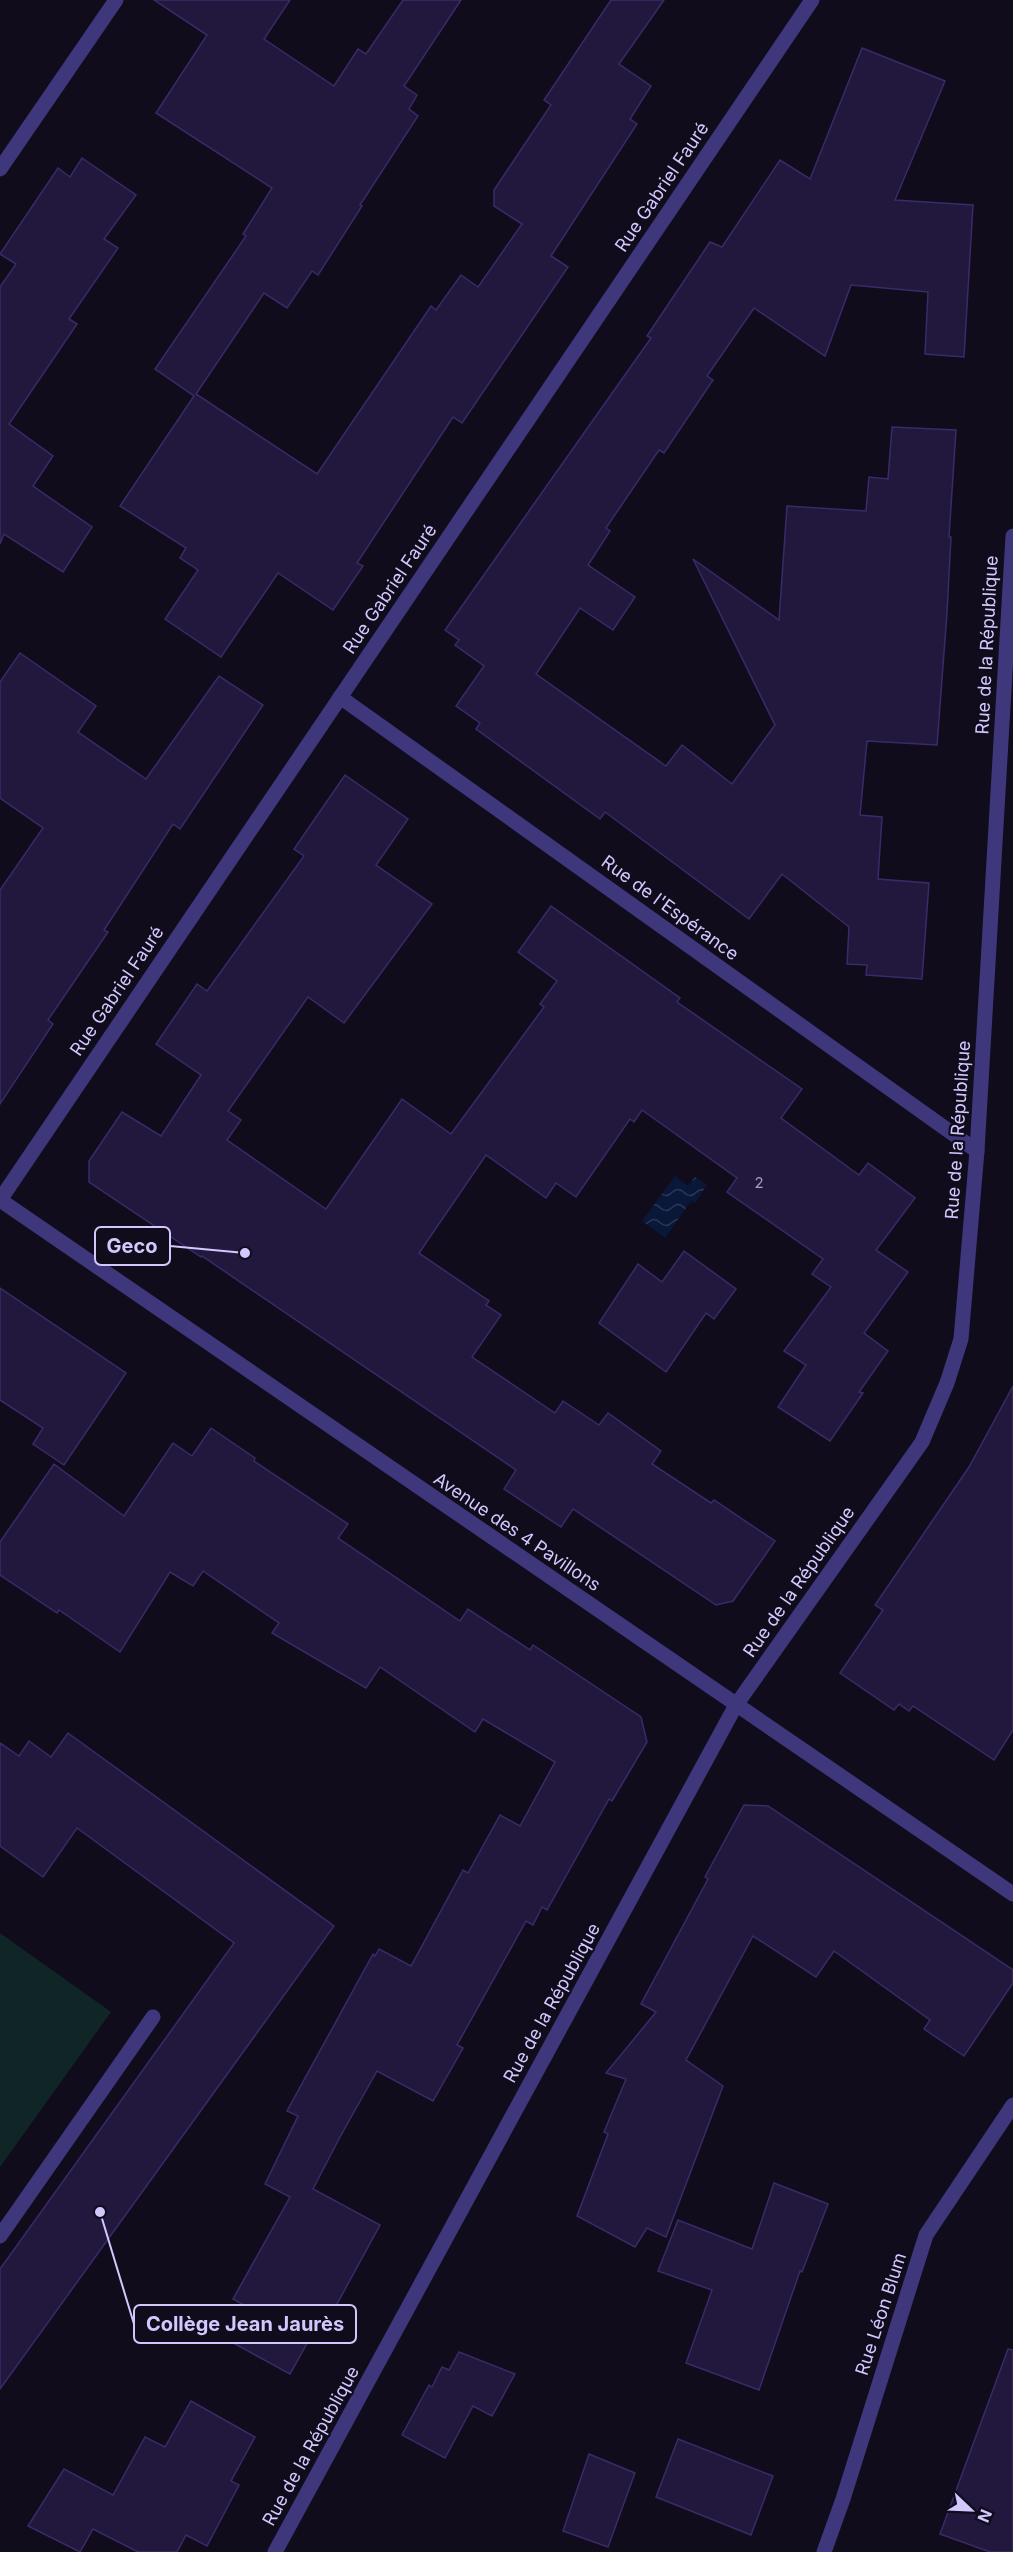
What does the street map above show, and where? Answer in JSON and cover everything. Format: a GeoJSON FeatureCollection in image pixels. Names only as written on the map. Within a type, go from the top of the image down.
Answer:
{"type":"FeatureCollection","features":[{"type":"Feature","properties":{"kind":"street"},"geometry":{"type":"LineString","coordinates":[[0,169],[116,0]]}},
{"type":"Feature","properties":{"kind":"street","name":"Rue Gabriel Fauré"},"geometry":{"type":"LineString","coordinates":[[0,1200],[812,0]]}},
{"type":"Feature","properties":{"kind":"street","name":"Rue de la République"},"geometry":{"type":"LineString","coordinates":[[275,2552],[736,1705],[922,1442],[947,1383],[961,1338],[977,1151],[1013,536]]}},
{"type":"Feature","properties":{"kind":"street","name":"Rue de l'Espérance"},"geometry":{"type":"LineString","coordinates":[[340,697],[977,1151]]}},
{"type":"Feature","properties":{"kind":"street","name":"Avenue des 4 Pavillons"},"geometry":{"type":"LineString","coordinates":[[0,1200],[1013,1894]]}},
{"type":"Feature","properties":{"kind":"street"},"geometry":{"type":"LineString","coordinates":[[0,2236],[153,2017]]}},
{"type":"Feature","properties":{"kind":"street","name":"Rue Léon Blum"},"geometry":{"type":"LineString","coordinates":[[824,2552],[843,2499],[926,2235],[1013,2105]]}},
{"type":"Feature","properties":{"kind":"green space"},"geometry":{"type":"Polygon","coordinates":[[[0,1933],[111,2012],[0,2167],[0,1933]]]}},
{"type":"Feature","properties":{"kind":"water"},"geometry":{"type":"Polygon","coordinates":[[[675,1176],[688,1186],[695,1177],[707,1185],[695,1203],[691,1201],[665,1238],[642,1221],[675,1176]]]}},
{"type":"Feature","properties":{"kind":"building"},"geometry":{"type":"Polygon","coordinates":[[[154,0],[290,0],[264,39],[334,86],[358,49],[366,54],[403,0],[461,0],[404,86],[417,95],[409,109],[418,116],[318,275],[312,271],[287,308],[264,293],[196,394],[317,474],[431,306],[436,310],[461,275],[478,287],[522,224],[494,206],[494,190],[551,105],[544,100],[611,0],[664,0],[619,64],[651,86],[630,119],[637,124],[551,256],[568,267],[462,423],[453,417],[357,563],[363,566],[333,610],[278,573],[221,657],[165,619],[198,570],[180,558],[186,548],[120,506],[194,396],[155,369],[246,236],[243,234],[272,188],[156,113],[207,35],[154,0]]]}},
{"type":"Feature","properties":{"kind":"building"},"geometry":{"type":"Polygon","coordinates":[[[862,48],[945,81],[895,200],[973,205],[964,357],[925,354],[928,292],[851,285],[825,356],[754,308],[707,376],[713,380],[664,453],[659,450],[606,528],[610,531],[588,565],[635,597],[613,630],[580,608],[536,674],[666,766],[682,745],[732,784],[775,725],[693,559],[779,620],[787,506],[866,511],[869,477],[888,479],[892,427],[956,430],[947,613],[937,745],[867,741],[860,815],[882,817],[878,879],[929,883],[922,979],[866,975],[867,965],[847,964],[849,927],[782,874],[749,919],[605,812],[600,819],[476,729],[480,723],[456,706],[484,666],[455,645],[459,640],[445,630],[651,338],[647,336],[710,242],[722,247],[780,160],[810,179],[862,48]]]}},
{"type":"Feature","properties":{"kind":"building"},"geometry":{"type":"Polygon","coordinates":[[[82,158],[136,195],[104,239],[118,248],[69,319],[77,324],[9,424],[53,456],[33,486],[92,527],[63,572],[4,534],[0,544],[0,287],[16,264],[0,254],[58,168],[70,177],[82,158]]]}},
{"type":"Feature","properties":{"kind":"building"},"geometry":{"type":"Polygon","coordinates":[[[20,653],[96,706],[78,732],[146,779],[219,676],[263,705],[180,829],[173,824],[104,930],[108,932],[48,1020],[53,1024],[0,1104],[0,890],[43,828],[0,798],[0,682],[20,653]]]}},
{"type":"Feature","properties":{"kind":"building"},"geometry":{"type":"Polygon","coordinates":[[[345,775],[408,819],[376,865],[432,904],[344,1023],[308,997],[228,1111],[241,1120],[227,1140],[326,1209],[402,1099],[451,1134],[544,1007],[540,1004],[557,981],[518,952],[551,906],[680,998],[677,1002],[802,1089],[781,1118],[859,1175],[868,1163],[915,1198],[876,1250],[908,1272],[864,1333],[888,1351],[859,1392],[863,1393],[830,1441],[778,1407],[806,1365],[784,1351],[831,1287],[812,1274],[823,1259],[727,1192],[737,1178],[642,1110],[634,1122],[630,1119],[576,1197],[556,1183],[546,1198],[486,1155],[419,1253],[489,1301],[486,1305],[501,1315],[472,1357],[555,1413],[563,1401],[599,1425],[608,1413],[661,1451],[652,1464],[711,1503],[714,1500],[775,1541],[733,1601],[716,1605],[573,1509],[561,1527],[504,1489],[516,1470],[202,1256],[89,1182],[89,1161],[122,1112],[161,1136],[201,1075],[156,1044],[197,984],[207,991],[304,856],[294,849],[345,775]]]}},
{"type":"Feature","properties":{"kind":"building"},"geometry":{"type":"Polygon","coordinates":[[[684,1251],[736,1289],[714,1319],[706,1313],[666,1372],[599,1323],[638,1264],[662,1282],[684,1251]]]}},
{"type":"Feature","properties":{"kind":"building"},"geometry":{"type":"Polygon","coordinates":[[[0,1288],[126,1373],[64,1465],[33,1444],[43,1428],[0,1400],[0,1288]]]}},
{"type":"Feature","properties":{"kind":"building"},"geometry":{"type":"Polygon","coordinates":[[[1013,1386],[1013,1730],[994,1760],[913,1706],[909,1711],[899,1704],[894,1710],[840,1673],[883,1610],[875,1605],[969,1467],[1013,1386]]]}},
{"type":"Feature","properties":{"kind":"building"},"geometry":{"type":"Polygon","coordinates":[[[211,1428],[255,1458],[254,1461],[348,1524],[338,1538],[460,1621],[468,1609],[530,1650],[533,1645],[641,1717],[647,1742],[612,1801],[609,1799],[547,1910],[542,1907],[533,1925],[526,1921],[457,2045],[463,2048],[433,2101],[377,2071],[313,2189],[380,2225],[325,2326],[319,2322],[290,2374],[224,2338],[242,2304],[233,2299],[290,2197],[265,2184],[298,2116],[287,2111],[373,1954],[375,1956],[379,1949],[411,1966],[463,1870],[468,1873],[500,1815],[520,1826],[555,1762],[483,1719],[475,1732],[380,1667],[366,1688],[272,1633],[279,1623],[203,1571],[193,1586],[170,1572],[120,1652],[59,1610],[57,1613],[0,1575],[0,1542],[54,1464],[124,1516],[173,1443],[192,1456],[211,1428]]]}},
{"type":"Feature","properties":{"kind":"building"},"geometry":{"type":"Polygon","coordinates":[[[68,1733],[334,1926],[0,2389],[0,2269],[234,1943],[77,1828],[43,1877],[0,1846],[0,1743],[19,1756],[29,1741],[51,1757],[68,1733]]]}},
{"type":"Feature","properties":{"kind":"building"},"geometry":{"type":"Polygon","coordinates":[[[744,1805],[768,1806],[1013,1970],[1013,1983],[964,2056],[924,2029],[930,2020],[834,1951],[816,1977],[753,1936],[686,2060],[723,2086],[666,2237],[647,2228],[635,2247],[577,2216],[608,2134],[604,2132],[626,2079],[606,2073],[656,2012],[641,2004],[708,1879],[705,1877],[744,1805]]]}},
{"type":"Feature","properties":{"kind":"building"},"geometry":{"type":"Polygon","coordinates":[[[774,2183],[828,2204],[802,2272],[800,2271],[759,2390],[686,2363],[712,2290],[658,2271],[678,2220],[752,2249],[774,2183]]]}},
{"type":"Feature","properties":{"kind":"building"},"geometry":{"type":"Polygon","coordinates":[[[1008,2349],[1013,2350],[1013,2552],[990,2552],[940,2534],[1008,2349]]]}},
{"type":"Feature","properties":{"kind":"building"},"geometry":{"type":"Polygon","coordinates":[[[459,2352],[515,2374],[492,2416],[473,2406],[445,2458],[402,2435],[429,2385],[432,2387],[442,2367],[449,2370],[459,2352]]]}},
{"type":"Feature","properties":{"kind":"building"},"geometry":{"type":"Polygon","coordinates":[[[191,2401],[255,2437],[231,2481],[239,2485],[207,2546],[186,2535],[177,2552],[138,2552],[93,2529],[80,2552],[28,2526],[64,2469],[113,2495],[145,2437],[165,2447],[191,2401]]]}},
{"type":"Feature","properties":{"kind":"building"},"geometry":{"type":"Polygon","coordinates":[[[678,2439],[773,2476],[751,2535],[656,2497],[678,2439]]]}},
{"type":"Feature","properties":{"kind":"building"},"geometry":{"type":"Polygon","coordinates":[[[589,2454],[635,2473],[608,2547],[563,2531],[589,2454]]]}},
{"type":"Feature","properties":{"kind":"place","name":"Geco"},"geometry":{"type":"Point","coordinates":[245,1253]}},
{"type":"Feature","properties":{"kind":"place","name":"Collège Jean Jaurès"},"geometry":{"type":"Point","coordinates":[100,2212]}}]}
